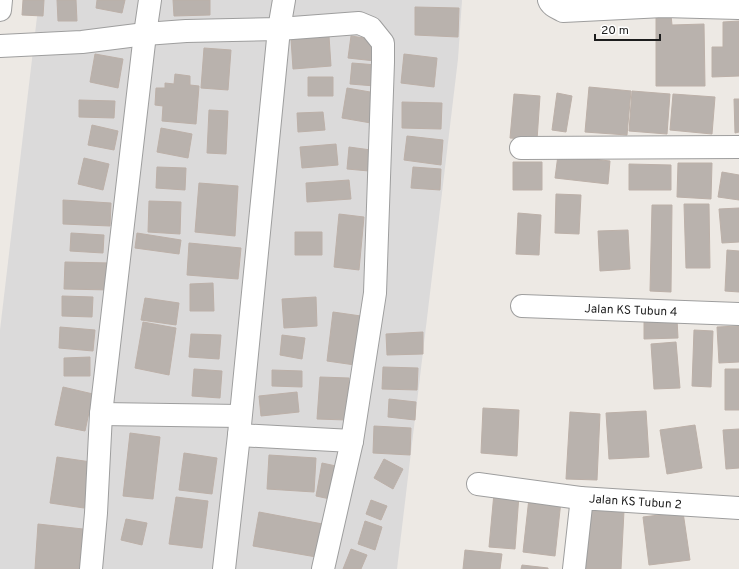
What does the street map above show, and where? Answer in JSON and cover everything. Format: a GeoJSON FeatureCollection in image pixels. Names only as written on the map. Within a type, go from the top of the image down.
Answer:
{"type":"FeatureCollection","features":[{"type":"Feature","properties":{"kind":"street"},"geometry":{"type":"LineString","coordinates":[[0,10],[1,0]]}},
{"type":"Feature","properties":{"kind":"street"},"geometry":{"type":"LineString","coordinates":[[91,569],[96,513],[101,414],[150,0]]}},
{"type":"Feature","properties":{"kind":"street"},"geometry":{"type":"LineString","coordinates":[[224,569],[279,29],[284,0]]}},
{"type":"Feature","properties":{"kind":"street"},"geometry":{"type":"LineString","coordinates":[[549,0],[550,3],[563,11],[663,3],[739,8]]}},
{"type":"Feature","properties":{"kind":"street"},"geometry":{"type":"LineString","coordinates":[[0,46],[82,42],[145,34],[186,31],[279,29],[359,23],[372,28],[383,43],[375,293],[352,441],[323,569]]}},
{"type":"Feature","properties":{"kind":"street"},"geometry":{"type":"LineString","coordinates":[[521,148],[739,147]]}},
{"type":"Feature","properties":{"kind":"street","name":"Jalan KS Tubun 4"},"geometry":{"type":"LineString","coordinates":[[522,306],[739,314]]}},
{"type":"Feature","properties":{"kind":"street"},"geometry":{"type":"LineString","coordinates":[[101,414],[239,426],[352,441]]}},
{"type":"Feature","properties":{"kind":"street"},"geometry":{"type":"LineString","coordinates":[[478,484],[580,498]]}},
{"type":"Feature","properties":{"kind":"street","name":"Jalan KS Tubun 2"},"geometry":{"type":"LineString","coordinates":[[574,569],[581,506],[580,498],[739,508]]}},
{"type":"Feature","properties":{"kind":"shaded area"},"geometry":{"type":"Polygon","coordinates":[[[39,0],[462,0],[458,59],[397,569],[0,569],[0,330],[39,0]]]}},
{"type":"Feature","properties":{"kind":"building"},"geometry":{"type":"Polygon","coordinates":[[[23,0],[44,0],[43,16],[22,15],[23,0]]]}},
{"type":"Feature","properties":{"kind":"building"},"geometry":{"type":"Polygon","coordinates":[[[57,0],[76,0],[77,21],[58,21],[57,0]]]}},
{"type":"Feature","properties":{"kind":"building"},"geometry":{"type":"Polygon","coordinates":[[[97,0],[125,0],[122,13],[96,8],[97,0]]]}},
{"type":"Feature","properties":{"kind":"building"},"geometry":{"type":"Polygon","coordinates":[[[173,0],[210,0],[210,15],[174,16],[173,0]]]}},
{"type":"Feature","properties":{"kind":"building"},"geometry":{"type":"Polygon","coordinates":[[[415,7],[459,8],[458,37],[415,35],[415,7]]]}},
{"type":"Feature","properties":{"kind":"building"},"geometry":{"type":"Polygon","coordinates":[[[656,15],[671,15],[672,25],[704,24],[705,86],[656,86],[656,15]]]}},
{"type":"Feature","properties":{"kind":"building"},"geometry":{"type":"Polygon","coordinates":[[[739,21],[739,76],[712,77],[712,47],[723,47],[723,22],[739,21]]]}},
{"type":"Feature","properties":{"kind":"building"},"geometry":{"type":"Polygon","coordinates":[[[329,36],[331,66],[293,69],[291,39],[329,36]]]}},
{"type":"Feature","properties":{"kind":"building"},"geometry":{"type":"Polygon","coordinates":[[[351,36],[378,40],[375,61],[348,58],[351,36]]]}},
{"type":"Feature","properties":{"kind":"building"},"geometry":{"type":"Polygon","coordinates":[[[204,48],[231,50],[228,90],[201,88],[204,48]]]}},
{"type":"Feature","properties":{"kind":"building"},"geometry":{"type":"Polygon","coordinates":[[[95,54],[123,59],[118,88],[90,82],[95,54]]]}},
{"type":"Feature","properties":{"kind":"building"},"geometry":{"type":"Polygon","coordinates":[[[404,54],[437,58],[434,87],[401,83],[404,54]]]}},
{"type":"Feature","properties":{"kind":"building"},"geometry":{"type":"Polygon","coordinates":[[[352,63],[377,65],[375,86],[350,84],[352,63]]]}},
{"type":"Feature","properties":{"kind":"building"},"geometry":{"type":"Polygon","coordinates":[[[175,74],[190,76],[190,85],[199,86],[196,124],[162,121],[163,106],[155,105],[156,88],[165,88],[165,83],[174,84],[175,74]]]}},
{"type":"Feature","properties":{"kind":"building"},"geometry":{"type":"Polygon","coordinates":[[[308,77],[333,77],[333,96],[308,96],[308,77]]]}},
{"type":"Feature","properties":{"kind":"building"},"geometry":{"type":"Polygon","coordinates":[[[589,87],[631,91],[627,135],[585,132],[589,87]]]}},
{"type":"Feature","properties":{"kind":"building"},"geometry":{"type":"Polygon","coordinates":[[[347,88],[376,93],[371,123],[342,118],[347,88]]]}},
{"type":"Feature","properties":{"kind":"building"},"geometry":{"type":"Polygon","coordinates":[[[632,91],[670,94],[667,134],[629,131],[632,91]]]}},
{"type":"Feature","properties":{"kind":"building"},"geometry":{"type":"Polygon","coordinates":[[[557,93],[572,96],[566,132],[552,130],[557,93]]]}},
{"type":"Feature","properties":{"kind":"building"},"geometry":{"type":"Polygon","coordinates":[[[514,94],[540,96],[537,140],[510,138],[514,94]]]}},
{"type":"Feature","properties":{"kind":"building"},"geometry":{"type":"Polygon","coordinates":[[[673,94],[715,97],[712,134],[670,130],[673,94]]]}},
{"type":"Feature","properties":{"kind":"building"},"geometry":{"type":"Polygon","coordinates":[[[734,99],[739,99],[739,132],[735,133],[734,99]]]}},
{"type":"Feature","properties":{"kind":"building"},"geometry":{"type":"Polygon","coordinates":[[[79,100],[115,101],[114,118],[79,117],[79,100]]]}},
{"type":"Feature","properties":{"kind":"building"},"geometry":{"type":"Polygon","coordinates":[[[402,102],[442,103],[441,129],[402,128],[402,102]]]}},
{"type":"Feature","properties":{"kind":"building"},"geometry":{"type":"Polygon","coordinates":[[[209,110],[228,111],[226,154],[207,153],[209,110]]]}},
{"type":"Feature","properties":{"kind":"building"},"geometry":{"type":"Polygon","coordinates":[[[323,112],[325,130],[298,132],[297,113],[323,112]]]}},
{"type":"Feature","properties":{"kind":"building"},"geometry":{"type":"Polygon","coordinates":[[[92,125],[118,131],[114,150],[88,145],[92,125]]]}},
{"type":"Feature","properties":{"kind":"building"},"geometry":{"type":"Polygon","coordinates":[[[161,128],[192,134],[188,158],[157,152],[161,128]]]}},
{"type":"Feature","properties":{"kind":"building"},"geometry":{"type":"Polygon","coordinates":[[[407,136],[443,140],[441,165],[404,160],[407,136]]]}},
{"type":"Feature","properties":{"kind":"building"},"geometry":{"type":"Polygon","coordinates":[[[336,144],[338,165],[302,168],[300,147],[336,144]]]}},
{"type":"Feature","properties":{"kind":"building"},"geometry":{"type":"Polygon","coordinates":[[[349,147],[371,150],[369,171],[347,169],[349,147]]]}},
{"type":"Feature","properties":{"kind":"building"},"geometry":{"type":"Polygon","coordinates":[[[558,155],[610,161],[608,184],[555,178],[558,155]]]}},
{"type":"Feature","properties":{"kind":"building"},"geometry":{"type":"Polygon","coordinates":[[[84,158],[109,164],[103,190],[78,184],[84,158]]]}},
{"type":"Feature","properties":{"kind":"building"},"geometry":{"type":"Polygon","coordinates":[[[513,162],[542,162],[542,190],[513,190],[513,162]]]}},
{"type":"Feature","properties":{"kind":"building"},"geometry":{"type":"Polygon","coordinates":[[[678,163],[712,163],[711,199],[677,197],[678,163]]]}},
{"type":"Feature","properties":{"kind":"building"},"geometry":{"type":"Polygon","coordinates":[[[629,164],[671,165],[671,190],[629,190],[629,164]]]}},
{"type":"Feature","properties":{"kind":"building"},"geometry":{"type":"Polygon","coordinates":[[[157,167],[186,168],[185,190],[156,188],[157,167]]]}},
{"type":"Feature","properties":{"kind":"building"},"geometry":{"type":"Polygon","coordinates":[[[413,167],[441,169],[440,190],[411,188],[413,167]]]}},
{"type":"Feature","properties":{"kind":"building"},"geometry":{"type":"Polygon","coordinates":[[[722,172],[739,175],[739,200],[718,197],[722,172]]]}},
{"type":"Feature","properties":{"kind":"building"},"geometry":{"type":"Polygon","coordinates":[[[349,180],[351,199],[307,202],[306,183],[349,180]]]}},
{"type":"Feature","properties":{"kind":"building"},"geometry":{"type":"Polygon","coordinates":[[[199,183],[238,186],[235,236],[195,232],[199,183]]]}},
{"type":"Feature","properties":{"kind":"building"},"geometry":{"type":"Polygon","coordinates":[[[556,194],[581,195],[579,234],[555,233],[556,194]]]}},
{"type":"Feature","properties":{"kind":"building"},"geometry":{"type":"Polygon","coordinates":[[[63,200],[111,203],[110,226],[63,224],[63,200]]]}},
{"type":"Feature","properties":{"kind":"building"},"geometry":{"type":"Polygon","coordinates":[[[149,201],[181,202],[180,234],[148,232],[149,201]]]}},
{"type":"Feature","properties":{"kind":"building"},"geometry":{"type":"Polygon","coordinates":[[[684,204],[709,204],[710,268],[686,268],[684,204]]]}},
{"type":"Feature","properties":{"kind":"building"},"geometry":{"type":"Polygon","coordinates":[[[652,205],[672,205],[671,292],[650,291],[652,205]]]}},
{"type":"Feature","properties":{"kind":"building"},"geometry":{"type":"Polygon","coordinates":[[[739,208],[739,242],[722,243],[719,209],[739,208]]]}},
{"type":"Feature","properties":{"kind":"building"},"geometry":{"type":"Polygon","coordinates":[[[518,213],[541,215],[539,255],[516,254],[518,213]]]}},
{"type":"Feature","properties":{"kind":"building"},"geometry":{"type":"Polygon","coordinates":[[[339,214],[364,217],[359,270],[334,267],[339,214]]]}},
{"type":"Feature","properties":{"kind":"building"},"geometry":{"type":"Polygon","coordinates":[[[628,230],[630,269],[600,271],[598,231],[628,230]]]}},
{"type":"Feature","properties":{"kind":"building"},"geometry":{"type":"Polygon","coordinates":[[[295,232],[322,232],[322,255],[295,255],[295,232]]]}},
{"type":"Feature","properties":{"kind":"building"},"geometry":{"type":"Polygon","coordinates":[[[71,233],[104,235],[103,253],[70,251],[71,233]]]}},
{"type":"Feature","properties":{"kind":"building"},"geometry":{"type":"Polygon","coordinates":[[[137,233],[181,240],[179,254],[135,248],[137,233]]]}},
{"type":"Feature","properties":{"kind":"building"},"geometry":{"type":"Polygon","coordinates":[[[189,243],[241,248],[238,279],[187,275],[189,243]]]}},
{"type":"Feature","properties":{"kind":"building"},"geometry":{"type":"Polygon","coordinates":[[[727,250],[739,251],[739,292],[725,291],[727,250]]]}},
{"type":"Feature","properties":{"kind":"building"},"geometry":{"type":"Polygon","coordinates":[[[65,262],[110,263],[110,290],[64,289],[65,262]]]}},
{"type":"Feature","properties":{"kind":"building"},"geometry":{"type":"Polygon","coordinates":[[[213,283],[214,311],[190,311],[190,284],[213,283]]]}},
{"type":"Feature","properties":{"kind":"building"},"geometry":{"type":"Polygon","coordinates":[[[62,296],[93,297],[92,317],[62,316],[62,296]]]}},
{"type":"Feature","properties":{"kind":"building"},"geometry":{"type":"Polygon","coordinates":[[[316,297],[317,326],[284,328],[282,299],[316,297]]]}},
{"type":"Feature","properties":{"kind":"building"},"geometry":{"type":"Polygon","coordinates":[[[145,298],[179,303],[176,325],[141,320],[145,298]]]}},
{"type":"Feature","properties":{"kind":"building"},"geometry":{"type":"Polygon","coordinates":[[[333,312],[361,316],[355,365],[327,361],[333,312]]]}},
{"type":"Feature","properties":{"kind":"building"},"geometry":{"type":"Polygon","coordinates":[[[677,319],[678,338],[644,339],[644,320],[677,319]]]}},
{"type":"Feature","properties":{"kind":"building"},"geometry":{"type":"Polygon","coordinates":[[[143,322],[176,328],[169,375],[135,368],[143,322]]]}},
{"type":"Feature","properties":{"kind":"building"},"geometry":{"type":"Polygon","coordinates":[[[739,326],[739,362],[719,363],[717,327],[739,326]]]}},
{"type":"Feature","properties":{"kind":"building"},"geometry":{"type":"Polygon","coordinates":[[[60,327],[95,330],[93,351],[59,348],[60,327]]]}},
{"type":"Feature","properties":{"kind":"building"},"geometry":{"type":"Polygon","coordinates":[[[694,330],[713,331],[711,387],[692,386],[694,330]]]}},
{"type":"Feature","properties":{"kind":"building"},"geometry":{"type":"Polygon","coordinates":[[[423,332],[423,354],[387,355],[386,334],[423,332]]]}},
{"type":"Feature","properties":{"kind":"building"},"geometry":{"type":"Polygon","coordinates":[[[191,334],[221,335],[219,359],[189,357],[191,334]]]}},
{"type":"Feature","properties":{"kind":"building"},"geometry":{"type":"Polygon","coordinates":[[[282,335],[305,338],[302,359],[280,355],[282,335]]]}},
{"type":"Feature","properties":{"kind":"building"},"geometry":{"type":"Polygon","coordinates":[[[676,342],[680,388],[654,389],[651,344],[676,342]]]}},
{"type":"Feature","properties":{"kind":"building"},"geometry":{"type":"Polygon","coordinates":[[[90,357],[90,376],[64,376],[64,358],[90,357]]]}},
{"type":"Feature","properties":{"kind":"building"},"geometry":{"type":"Polygon","coordinates":[[[383,367],[418,368],[417,390],[382,389],[383,367]]]}},
{"type":"Feature","properties":{"kind":"building"},"geometry":{"type":"Polygon","coordinates":[[[194,369],[222,371],[220,398],[192,396],[194,369]]]}},
{"type":"Feature","properties":{"kind":"building"},"geometry":{"type":"Polygon","coordinates":[[[725,369],[739,369],[739,410],[725,410],[725,369]]]}},
{"type":"Feature","properties":{"kind":"building"},"geometry":{"type":"Polygon","coordinates":[[[272,370],[302,371],[302,387],[272,386],[272,370]]]}},
{"type":"Feature","properties":{"kind":"building"},"geometry":{"type":"Polygon","coordinates":[[[320,377],[349,378],[346,420],[317,419],[320,377]]]}},
{"type":"Feature","properties":{"kind":"building"},"geometry":{"type":"Polygon","coordinates":[[[63,387],[93,394],[85,431],[55,425],[63,387]]]}},
{"type":"Feature","properties":{"kind":"building"},"geometry":{"type":"Polygon","coordinates":[[[297,392],[299,412],[261,416],[259,396],[297,392]]]}},
{"type":"Feature","properties":{"kind":"building"},"geometry":{"type":"Polygon","coordinates":[[[389,399],[416,402],[415,420],[388,417],[389,399]]]}},
{"type":"Feature","properties":{"kind":"building"},"geometry":{"type":"Polygon","coordinates":[[[483,408],[519,410],[517,456],[481,453],[483,408]]]}},
{"type":"Feature","properties":{"kind":"building"},"geometry":{"type":"Polygon","coordinates":[[[646,411],[649,457],[609,459],[606,413],[646,411]]]}},
{"type":"Feature","properties":{"kind":"building"},"geometry":{"type":"Polygon","coordinates":[[[570,412],[600,414],[597,480],[566,479],[570,412]]]}},
{"type":"Feature","properties":{"kind":"building"},"geometry":{"type":"Polygon","coordinates":[[[695,425],[702,468],[667,474],[660,430],[695,425]]]}},
{"type":"Feature","properties":{"kind":"building"},"geometry":{"type":"Polygon","coordinates":[[[374,426],[411,428],[410,455],[373,453],[374,426]]]}},
{"type":"Feature","properties":{"kind":"building"},"geometry":{"type":"Polygon","coordinates":[[[739,429],[739,468],[726,469],[723,430],[739,429]]]}},
{"type":"Feature","properties":{"kind":"building"},"geometry":{"type":"Polygon","coordinates":[[[130,433],[160,437],[153,499],[123,496],[130,433]]]}},
{"type":"Feature","properties":{"kind":"building"},"geometry":{"type":"Polygon","coordinates":[[[184,453],[217,458],[212,494],[179,490],[184,453]]]}},
{"type":"Feature","properties":{"kind":"building"},"geometry":{"type":"Polygon","coordinates":[[[269,455],[316,458],[314,492],[267,489],[269,455]]]}},
{"type":"Feature","properties":{"kind":"building"},"geometry":{"type":"Polygon","coordinates":[[[57,457],[91,462],[84,508],[50,503],[57,457]]]}},
{"type":"Feature","properties":{"kind":"building"},"geometry":{"type":"Polygon","coordinates":[[[384,459],[403,469],[393,489],[374,478],[384,459]]]}},
{"type":"Feature","properties":{"kind":"building"},"geometry":{"type":"Polygon","coordinates":[[[322,463],[336,466],[330,499],[316,496],[322,463]]]}},
{"type":"Feature","properties":{"kind":"building"},"geometry":{"type":"Polygon","coordinates":[[[494,493],[519,495],[515,549],[489,547],[494,493]]]}},
{"type":"Feature","properties":{"kind":"building"},"geometry":{"type":"Polygon","coordinates":[[[176,497],[208,501],[202,548],[169,544],[176,497]]]}},
{"type":"Feature","properties":{"kind":"building"},"geometry":{"type":"Polygon","coordinates":[[[529,498],[561,501],[555,556],[523,552],[529,498]]]}},
{"type":"Feature","properties":{"kind":"building"},"geometry":{"type":"Polygon","coordinates":[[[371,500],[387,506],[381,520],[366,514],[371,500]]]}},
{"type":"Feature","properties":{"kind":"building"},"geometry":{"type":"Polygon","coordinates":[[[588,508],[624,511],[621,569],[584,569],[588,508]]]}},
{"type":"Feature","properties":{"kind":"building"},"geometry":{"type":"Polygon","coordinates":[[[259,512],[328,525],[322,558],[253,546],[259,512]]]}},
{"type":"Feature","properties":{"kind":"building"},"geometry":{"type":"Polygon","coordinates":[[[683,512],[690,560],[649,565],[643,517],[683,512]]]}},
{"type":"Feature","properties":{"kind":"building"},"geometry":{"type":"Polygon","coordinates":[[[126,519],[147,523],[142,545],[121,540],[126,519]]]}},
{"type":"Feature","properties":{"kind":"building"},"geometry":{"type":"Polygon","coordinates":[[[365,521],[382,527],[375,550],[358,544],[365,521]]]}},
{"type":"Feature","properties":{"kind":"building"},"geometry":{"type":"Polygon","coordinates":[[[38,524],[83,529],[79,569],[35,569],[38,524]]]}},
{"type":"Feature","properties":{"kind":"building"},"geometry":{"type":"Polygon","coordinates":[[[351,549],[367,555],[361,569],[343,569],[351,549]]]}},
{"type":"Feature","properties":{"kind":"building"},"geometry":{"type":"Polygon","coordinates":[[[465,550],[502,554],[500,569],[463,569],[465,550]]]}},
{"type":"Feature","properties":{"kind":"building"},"geometry":{"type":"Polygon","coordinates":[[[522,565],[548,568],[548,569],[521,569],[522,565]]]}}]}
